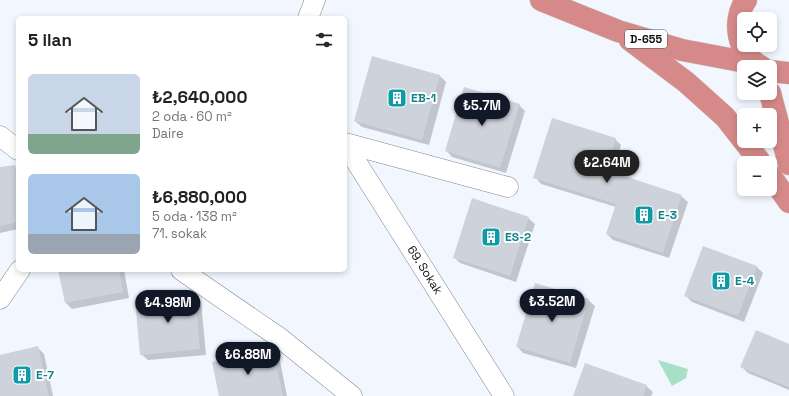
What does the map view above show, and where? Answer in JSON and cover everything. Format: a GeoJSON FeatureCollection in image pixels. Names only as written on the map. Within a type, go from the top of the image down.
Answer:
{"type":"FeatureCollection","features":[{"type":"Feature","properties":{"kind":"highway","name":"D-655"},"geometry":{"type":"LineString","coordinates":[[541,0],[618,31],[682,50],[737,62]]}},
{"type":"Feature","properties":{"kind":"highway"},"geometry":{"type":"LineString","coordinates":[[739,1],[742,6],[738,22],[739,38],[746,52],[755,60]]}},
{"type":"Feature","properties":{"kind":"highway"},"geometry":{"type":"LineString","coordinates":[[618,31],[686,82],[725,117],[756,156]]}},
{"type":"Feature","properties":{"kind":"highway"},"geometry":{"type":"LineString","coordinates":[[777,70],[789,73]]}},
{"type":"Feature","properties":{"kind":"highway"},"geometry":{"type":"LineString","coordinates":[[772,100],[789,164]]}},
{"type":"Feature","properties":{"kind":"highway"},"geometry":{"type":"LineString","coordinates":[[777,186],[789,202]]}},
{"type":"Feature","properties":{"kind":"street"},"geometry":{"type":"LineString","coordinates":[[309,16],[315,0]]}},
{"type":"Feature","properties":{"kind":"street"},"geometry":{"type":"LineString","coordinates":[[0,136],[16,148]]}},
{"type":"Feature","properties":{"kind":"street","name":"69. Sokak"},"geometry":{"type":"LineString","coordinates":[[347,144],[508,187]]}},
{"type":"Feature","properties":{"kind":"street","name":"69. Sokak"},"geometry":{"type":"LineString","coordinates":[[347,146],[504,396]]}},
{"type":"Feature","properties":{"kind":"street"},"geometry":{"type":"LineString","coordinates":[[0,298],[19,272]]}},
{"type":"Feature","properties":{"kind":"street"},"geometry":{"type":"LineString","coordinates":[[184,272],[280,338],[352,396]]}},
{"type":"Feature","properties":{"kind":"green space"},"geometry":{"type":"Polygon","coordinates":[[[658,360],[688,369],[686,378],[672,386],[658,360]]]}},
{"type":"Feature","properties":{"kind":"building","name":"EB-1"},"geometry":{"type":"Polygon","coordinates":[[[372,56],[440,75],[422,140],[354,121],[372,56]]]}},
{"type":"Feature","properties":{"kind":"building"},"geometry":{"type":"Polygon","coordinates":[[[464,87],[520,104],[500,168],[445,151],[464,87]]]}},
{"type":"Feature","properties":{"kind":"building"},"geometry":{"type":"Polygon","coordinates":[[[552,118],[616,138],[606,170],[682,195],[663,253],[606,234],[616,204],[533,178],[552,118]]]}},
{"type":"Feature","properties":{"kind":"building"},"geometry":{"type":"Polygon","coordinates":[[[15,165],[16,222],[0,226],[0,167],[15,165]]]}},
{"type":"Feature","properties":{"kind":"building","name":"ES-2"},"geometry":{"type":"Polygon","coordinates":[[[472,198],[529,217],[510,276],[453,258],[472,198]]]}},
{"type":"Feature","properties":{"kind":"building","name":"E-4"},"geometry":{"type":"Polygon","coordinates":[[[703,246],[757,266],[738,316],[684,296],[703,246]]]}},
{"type":"Feature","properties":{"kind":"building"},"geometry":{"type":"Polygon","coordinates":[[[58,272],[119,272],[123,292],[65,303],[58,272]]]}},
{"type":"Feature","properties":{"kind":"building"},"geometry":{"type":"Polygon","coordinates":[[[535,283],[589,299],[570,363],[516,347],[535,283]]]}},
{"type":"Feature","properties":{"kind":"building"},"geometry":{"type":"Polygon","coordinates":[[[195,293],[200,349],[140,355],[135,300],[195,293]]]}},
{"type":"Feature","properties":{"kind":"building"},"geometry":{"type":"Polygon","coordinates":[[[756,330],[789,344],[789,387],[740,367],[756,330]]]}},
{"type":"Feature","properties":{"kind":"building","name":"E-7"},"geometry":{"type":"Polygon","coordinates":[[[38,346],[49,396],[0,396],[0,355],[38,346]]]}},
{"type":"Feature","properties":{"kind":"building"},"geometry":{"type":"Polygon","coordinates":[[[273,349],[283,396],[219,396],[212,362],[273,349]]]}},
{"type":"Feature","properties":{"kind":"building"},"geometry":{"type":"Polygon","coordinates":[[[585,363],[647,385],[643,396],[573,396],[585,363]]]}},
{"type":"Feature","properties":{"kind":"place","name":"EB-1"},"geometry":{"type":"Point","coordinates":[397,98]}},
{"type":"Feature","properties":{"kind":"place","name":"E-3"},"geometry":{"type":"Point","coordinates":[644,215]}},
{"type":"Feature","properties":{"kind":"place","name":"ES-2"},"geometry":{"type":"Point","coordinates":[491,237]}},
{"type":"Feature","properties":{"kind":"place","name":"E-4"},"geometry":{"type":"Point","coordinates":[721,281]}},
{"type":"Feature","properties":{"kind":"place","name":"E-7"},"geometry":{"type":"Point","coordinates":[22,375]}}]}
